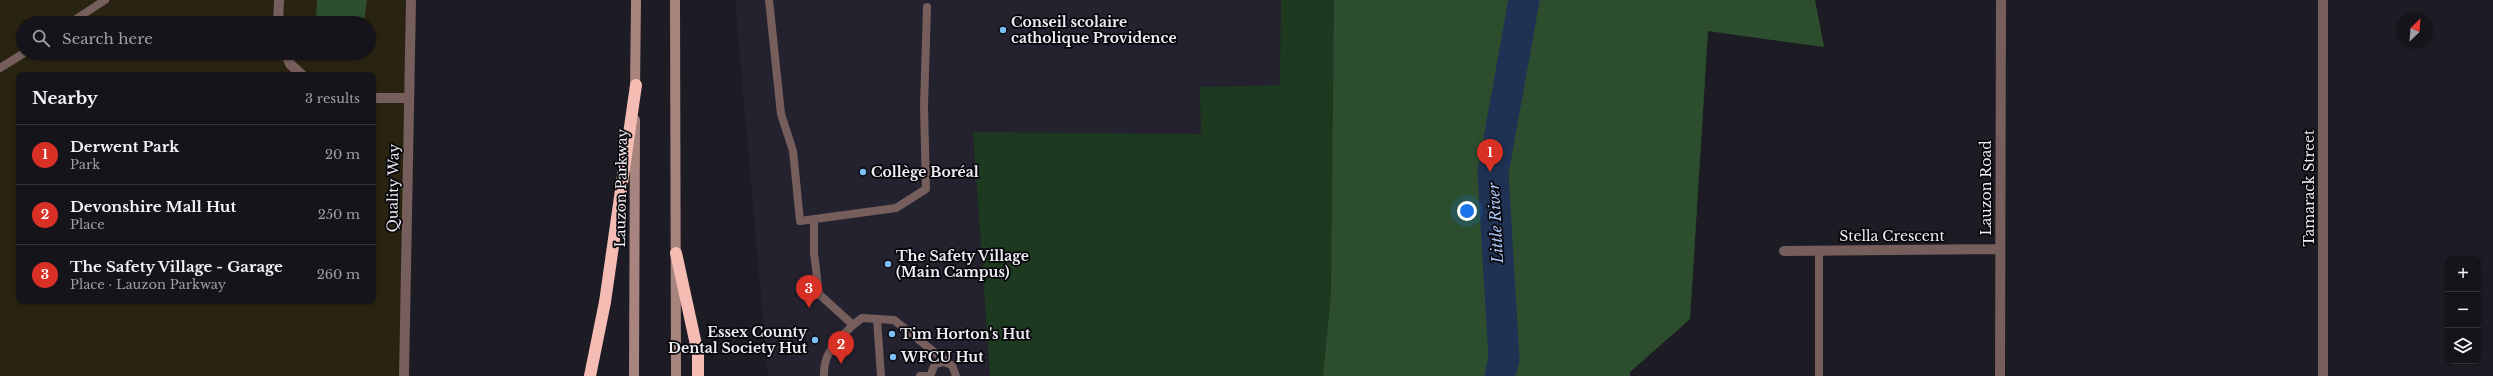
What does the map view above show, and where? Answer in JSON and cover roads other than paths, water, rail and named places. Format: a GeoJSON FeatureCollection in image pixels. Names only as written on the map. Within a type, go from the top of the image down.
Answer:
{"type":"FeatureCollection","features":[{"type":"Feature","properties":{"kind":"highway"},"geometry":{"type":"LineString","coordinates":[[590,376],[606,302],[636,85]]}},
{"type":"Feature","properties":{"kind":"highway"},"geometry":{"type":"LineString","coordinates":[[676,254],[698,354],[698,376]]}},
{"type":"Feature","properties":{"kind":"main road","name":"Lauzon Parkway"},"geometry":{"type":"LineString","coordinates":[[634,376],[636,0]]}},
{"type":"Feature","properties":{"kind":"main road"},"geometry":{"type":"LineString","coordinates":[[675,0],[676,376]]}},
{"type":"Feature","properties":{"kind":"street"},"geometry":{"type":"LineString","coordinates":[[278,16],[279,0]]}},
{"type":"Feature","properties":{"kind":"street","name":"Quality Way"},"geometry":{"type":"LineString","coordinates":[[404,376],[411,0]]}},
{"type":"Feature","properties":{"kind":"street","name":"Lauzon Road"},"geometry":{"type":"LineString","coordinates":[[2000,376],[2001,0]]}},
{"type":"Feature","properties":{"kind":"street","name":"Tamarack Street"},"geometry":{"type":"LineString","coordinates":[[2323,0],[2323,376]]}},
{"type":"Feature","properties":{"kind":"street"},"geometry":{"type":"LineString","coordinates":[[289,60],[290,64],[299,72]]}},
{"type":"Feature","properties":{"kind":"street"},"geometry":{"type":"LineString","coordinates":[[376,98],[409,98]]}},
{"type":"Feature","properties":{"kind":"street","name":"Stella Crescent"},"geometry":{"type":"LineString","coordinates":[[1784,250],[2000,249]]}},
{"type":"Feature","properties":{"kind":"lane"},"geometry":{"type":"LineString","coordinates":[[81,16],[105,0]]}},
{"type":"Feature","properties":{"kind":"lane"},"geometry":{"type":"LineString","coordinates":[[769,0],[781,114],[793,151],[800,221],[896,208],[926,189],[924,106],[927,7]]}},
{"type":"Feature","properties":{"kind":"lane"},"geometry":{"type":"LineString","coordinates":[[0,68],[16,58]]}},
{"type":"Feature","properties":{"kind":"lane"},"geometry":{"type":"LineString","coordinates":[[814,219],[814,253],[819,294],[853,325]]}},
{"type":"Feature","properties":{"kind":"lane"},"geometry":{"type":"LineString","coordinates":[[1819,250],[1819,376]]}},
{"type":"Feature","properties":{"kind":"lane"},"geometry":{"type":"LineString","coordinates":[[824,376],[823,364],[830,349],[853,325],[862,318],[894,320],[948,363],[954,369],[956,376]]}},
{"type":"Feature","properties":{"kind":"lane"},"geometry":{"type":"LineString","coordinates":[[877,319],[881,376]]}},
{"type":"Feature","properties":{"kind":"lane"},"geometry":{"type":"LineString","coordinates":[[920,376],[929,376],[935,364],[948,363]]}},
{"type":"Feature","properties":{"kind":"waterway","name":"Little River"},"geometry":{"type":"LineString","coordinates":[[1500,376],[1504,359],[1493,173],[1524,0]]}},
{"type":"Feature","properties":{"kind":"place","name":"Conseil scolaire catholique Providence"},"geometry":{"type":"Point","coordinates":[1003,30]}},
{"type":"Feature","properties":{"kind":"place","name":"Collège Boréal"},"geometry":{"type":"Point","coordinates":[863,172]}},
{"type":"Feature","properties":{"kind":"place","name":"Derwent Park"},"geometry":{"type":"Point","coordinates":[1490,172]}},
{"type":"Feature","properties":{"kind":"place","name":"The Safety Village (Main Campus)"},"geometry":{"type":"Point","coordinates":[888,264]}},
{"type":"Feature","properties":{"kind":"place","name":"The Safety Village - Garage"},"geometry":{"type":"Point","coordinates":[809,308]}},
{"type":"Feature","properties":{"kind":"place","name":"Tim Horton's Hut"},"geometry":{"type":"Point","coordinates":[892,334]}},
{"type":"Feature","properties":{"kind":"place","name":"Essex County Dental Society Hut"},"geometry":{"type":"Point","coordinates":[815,340]}},
{"type":"Feature","properties":{"kind":"place","name":"WFCU Hut"},"geometry":{"type":"Point","coordinates":[893,357]}},
{"type":"Feature","properties":{"kind":"place","name":"Devonshire Mall Hut"},"geometry":{"type":"Point","coordinates":[841,364]}}]}
